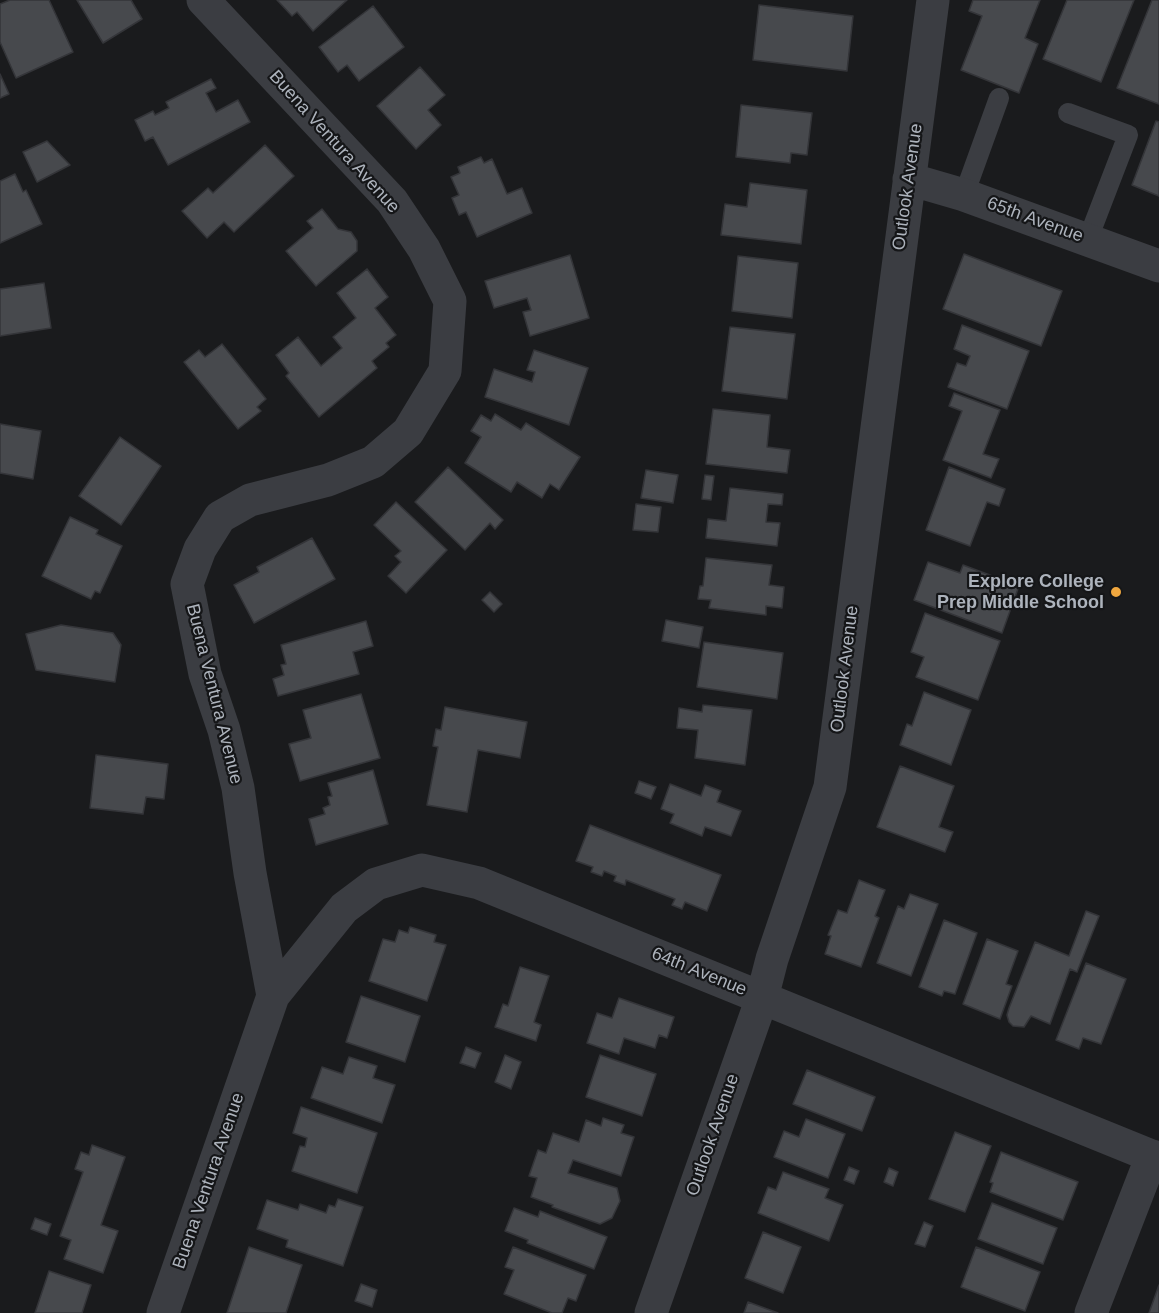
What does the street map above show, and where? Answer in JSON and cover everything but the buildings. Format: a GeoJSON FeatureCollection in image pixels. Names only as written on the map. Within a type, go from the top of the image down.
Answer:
{"type":"FeatureCollection","features":[{"type":"Feature","properties":{"kind":"street","name":"Buena Ventura Avenue"},"geometry":{"type":"LineString","coordinates":[[163,1313],[273,996],[250,873],[238,788],[224,730],[205,674],[187,584],[200,549],[220,517],[250,500],[328,480],[373,462],[408,432],[445,371],[450,301],[424,249],[392,201],[203,0]]}},
{"type":"Feature","properties":{"kind":"street","name":"Outlook Avenue"},"geometry":{"type":"LineString","coordinates":[[651,1313],[762,998],[772,959],[830,787],[933,0]]}},
{"type":"Feature","properties":{"kind":"street","name":"65th Avenue"},"geometry":{"type":"LineString","coordinates":[[909,179],[964,195],[1159,266]]}},
{"type":"Feature","properties":{"kind":"street","name":"64th Avenue"},"geometry":{"type":"LineString","coordinates":[[273,996],[344,908],[376,884],[422,870],[479,883],[1155,1158]]}},
{"type":"Feature","properties":{"kind":"street"},"geometry":{"type":"LineString","coordinates":[[1091,1313],[1155,1158]]}},
{"type":"Feature","properties":{"kind":"lane"},"geometry":{"type":"LineString","coordinates":[[964,195],[999,98]]}},
{"type":"Feature","properties":{"kind":"lane"},"geometry":{"type":"LineString","coordinates":[[1068,113],[1128,135],[1088,239]]}},
{"type":"Feature","properties":{"kind":"place","name":"Explore College Prep Middle School"},"geometry":{"type":"Point","coordinates":[1116,592]}}]}
